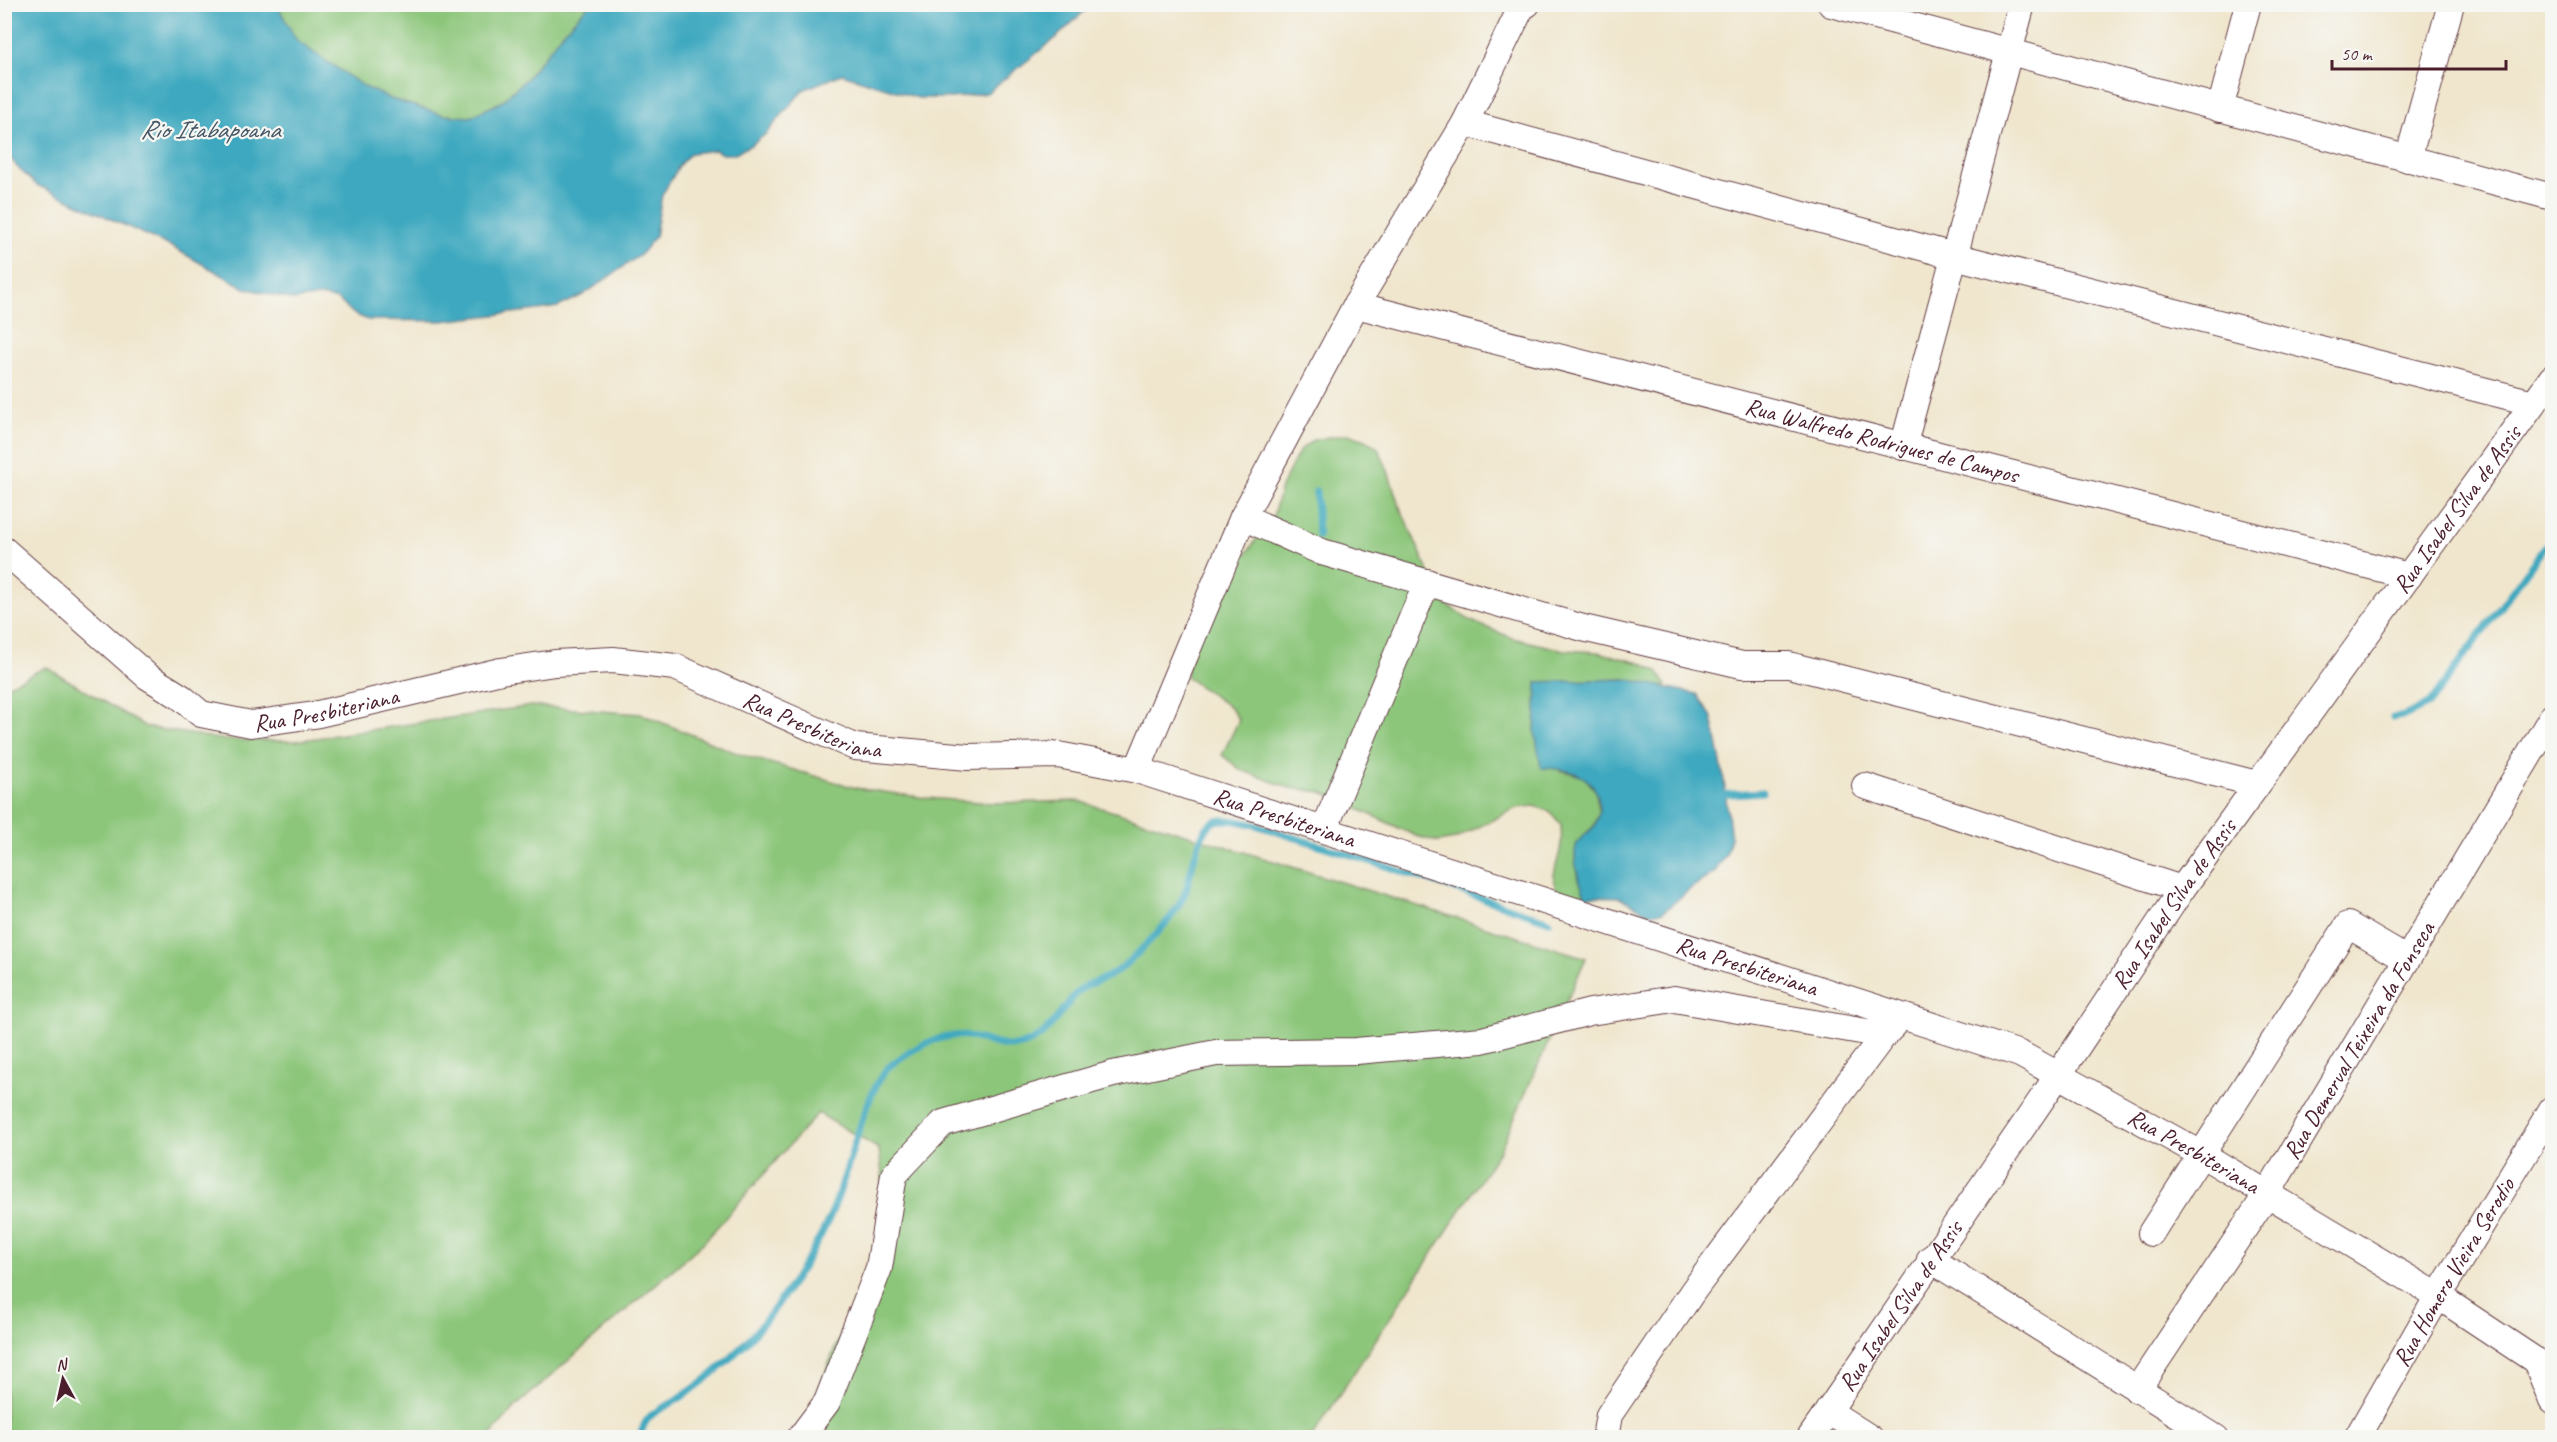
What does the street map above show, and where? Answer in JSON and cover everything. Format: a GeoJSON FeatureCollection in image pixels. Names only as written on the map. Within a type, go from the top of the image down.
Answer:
{"type":"FeatureCollection","features":[{"type":"Feature","properties":{"kind":"street"},"geometry":{"type":"LineString","coordinates":[[1137,770],[1243,517],[1356,305],[1465,123],[1521,8],[1527,4]]}},
{"type":"Feature","properties":{"kind":"street"},"geometry":{"type":"LineString","coordinates":[[1831,4],[2553,197]]}},
{"type":"Feature","properties":{"kind":"street"},"geometry":{"type":"LineString","coordinates":[[1903,447],[2022,4]]}},
{"type":"Feature","properties":{"kind":"street"},"geometry":{"type":"LineString","coordinates":[[2220,109],[2248,4]]}},
{"type":"Feature","properties":{"kind":"street"},"geometry":{"type":"LineString","coordinates":[[2408,159],[2451,4]]}},
{"type":"Feature","properties":{"kind":"street"},"geometry":{"type":"LineString","coordinates":[[1465,123],[1954,256],[2534,403]]}},
{"type":"Feature","properties":{"kind":"street","name":"Rua Walfredo Rodrigues de Campos"},"geometry":{"type":"LineString","coordinates":[[1356,305],[2409,576]]}},
{"type":"Feature","properties":{"kind":"street","name":"Rua Isabel Silva de Assis"},"geometry":{"type":"LineString","coordinates":[[1810,1437],[2058,1075],[2182,889],[2553,378]]}},
{"type":"Feature","properties":{"kind":"street"},"geometry":{"type":"LineString","coordinates":[[1243,517],[1322,552],[1583,628],[1742,666],[1789,665],[2257,784]]}},
{"type":"Feature","properties":{"kind":"street","name":"Rua Presbiteriana"},"geometry":{"type":"LineString","coordinates":[[4,550],[147,676],[181,697],[201,714],[251,724],[314,715],[501,671],[555,663],[614,660],[675,667],[855,747],[968,757],[1058,755],[1137,770],[2020,1054],[2201,1154],[2544,1357]]}},
{"type":"Feature","properties":{"kind":"street"},"geometry":{"type":"LineString","coordinates":[[1323,830],[1427,582]]}},
{"type":"Feature","properties":{"kind":"street","name":"Rua Demerval Teixeira da Fonseca"},"geometry":{"type":"LineString","coordinates":[[2137,1390],[2267,1194],[2553,717]]}},
{"type":"Feature","properties":{"kind":"street"},"geometry":{"type":"LineString","coordinates":[[1865,786],[2182,889]]}},
{"type":"Feature","properties":{"kind":"street"},"geometry":{"type":"LineString","coordinates":[[2151,1233],[2348,926],[2406,959]]}},
{"type":"Feature","properties":{"kind":"street"},"geometry":{"type":"LineString","coordinates":[[800,1437],[827,1402],[879,1269],[894,1175],[943,1123],[1113,1074],[1216,1053],[1356,1051],[1482,1040],[1590,1012],[1674,999],[1884,1035]]}},
{"type":"Feature","properties":{"kind":"street"},"geometry":{"type":"LineString","coordinates":[[1605,1437],[1609,1415],[1693,1291],[1884,1035],[1903,1016]]}},
{"type":"Feature","properties":{"kind":"street","name":"Rua Homero Vieira Serodio"},"geometry":{"type":"LineString","coordinates":[[2357,1437],[2438,1296],[2553,1109]]}},
{"type":"Feature","properties":{"kind":"street"},"geometry":{"type":"LineString","coordinates":[[1930,1259],[2137,1390],[2216,1437]]}},
{"type":"Feature","properties":{"kind":"street"},"geometry":{"type":"LineString","coordinates":[[2544,1357],[2553,1401]]}},
{"type":"Feature","properties":{"kind":"street"},"geometry":{"type":"LineString","coordinates":[[1828,1411],[1870,1437]]}},
{"type":"Feature","properties":{"kind":"green space"},"geometry":{"type":"Polygon","coordinates":[[[277,5],[589,5],[566,29],[526,79],[501,102],[470,117],[444,115],[391,99],[365,87],[296,41],[277,5]]]}},
{"type":"Feature","properties":{"kind":"green space"},"geometry":{"type":"Polygon","coordinates":[[[1348,434],[1366,440],[1378,448],[1399,505],[1442,601],[1471,621],[1512,638],[1564,650],[1598,652],[1644,664],[1659,672],[1667,688],[1626,679],[1537,682],[1535,732],[1554,768],[1584,777],[1596,791],[1599,815],[1593,827],[1583,836],[1577,873],[1585,896],[1564,900],[1555,886],[1554,873],[1560,852],[1561,824],[1549,811],[1534,806],[1516,808],[1455,839],[1438,842],[1416,836],[1322,792],[1290,788],[1241,770],[1222,755],[1239,720],[1231,708],[1186,677],[1199,620],[1273,516],[1281,487],[1300,450],[1313,440],[1348,434]]]}},
{"type":"Feature","properties":{"kind":"green space"},"geometry":{"type":"Polygon","coordinates":[[[46,667],[146,727],[226,740],[296,741],[531,706],[641,714],[739,754],[856,788],[926,798],[994,803],[1079,801],[1586,958],[1500,1150],[1312,1437],[799,1437],[887,1220],[879,1149],[818,1113],[703,1243],[514,1408],[489,1437],[5,1438],[5,687],[46,667]]]}},
{"type":"Feature","properties":{"kind":"water","name":"Rio Itabapoana"},"geometry":{"type":"Polygon","coordinates":[[[5,4],[277,5],[297,41],[365,87],[391,99],[444,115],[470,117],[501,102],[526,79],[566,29],[589,5],[1091,5],[1057,37],[987,93],[952,98],[918,98],[842,74],[803,90],[766,134],[751,145],[733,154],[722,154],[715,150],[691,153],[681,163],[662,195],[655,237],[640,255],[583,295],[558,307],[442,321],[368,320],[354,314],[338,300],[320,296],[294,300],[245,288],[172,247],[37,185],[18,168],[5,151],[5,4]]]}},
{"type":"Feature","properties":{"kind":"water"},"geometry":{"type":"Polygon","coordinates":[[[1626,679],[1697,694],[1712,717],[1723,773],[1731,838],[1726,855],[1714,873],[1694,886],[1663,912],[1650,914],[1619,897],[1585,896],[1577,871],[1575,852],[1580,840],[1596,823],[1599,810],[1598,796],[1594,787],[1580,776],[1571,772],[1541,768],[1535,732],[1537,682],[1626,679]]]}},
{"type":"Feature","properties":{"kind":"waterway"},"geometry":{"type":"LineString","coordinates":[[1316,491],[1318,536]]}},
{"type":"Feature","properties":{"kind":"waterway"},"geometry":{"type":"LineString","coordinates":[[2393,718],[2404,716],[2429,704],[2552,537]]}},
{"type":"Feature","properties":{"kind":"waterway"},"geometry":{"type":"LineString","coordinates":[[1717,795],[1763,792]]}},
{"type":"Feature","properties":{"kind":"waterway"},"geometry":{"type":"LineString","coordinates":[[640,1438],[642,1428],[651,1416],[676,1401],[728,1361],[767,1319],[789,1288],[827,1223],[842,1185],[866,1108],[882,1075],[891,1065],[916,1048],[936,1039],[956,1035],[1011,1046],[1027,1043],[1042,1034],[1080,990],[1120,969],[1167,922],[1185,893],[1204,832],[1216,821],[1225,820],[1256,825],[1549,921]]}}]}
